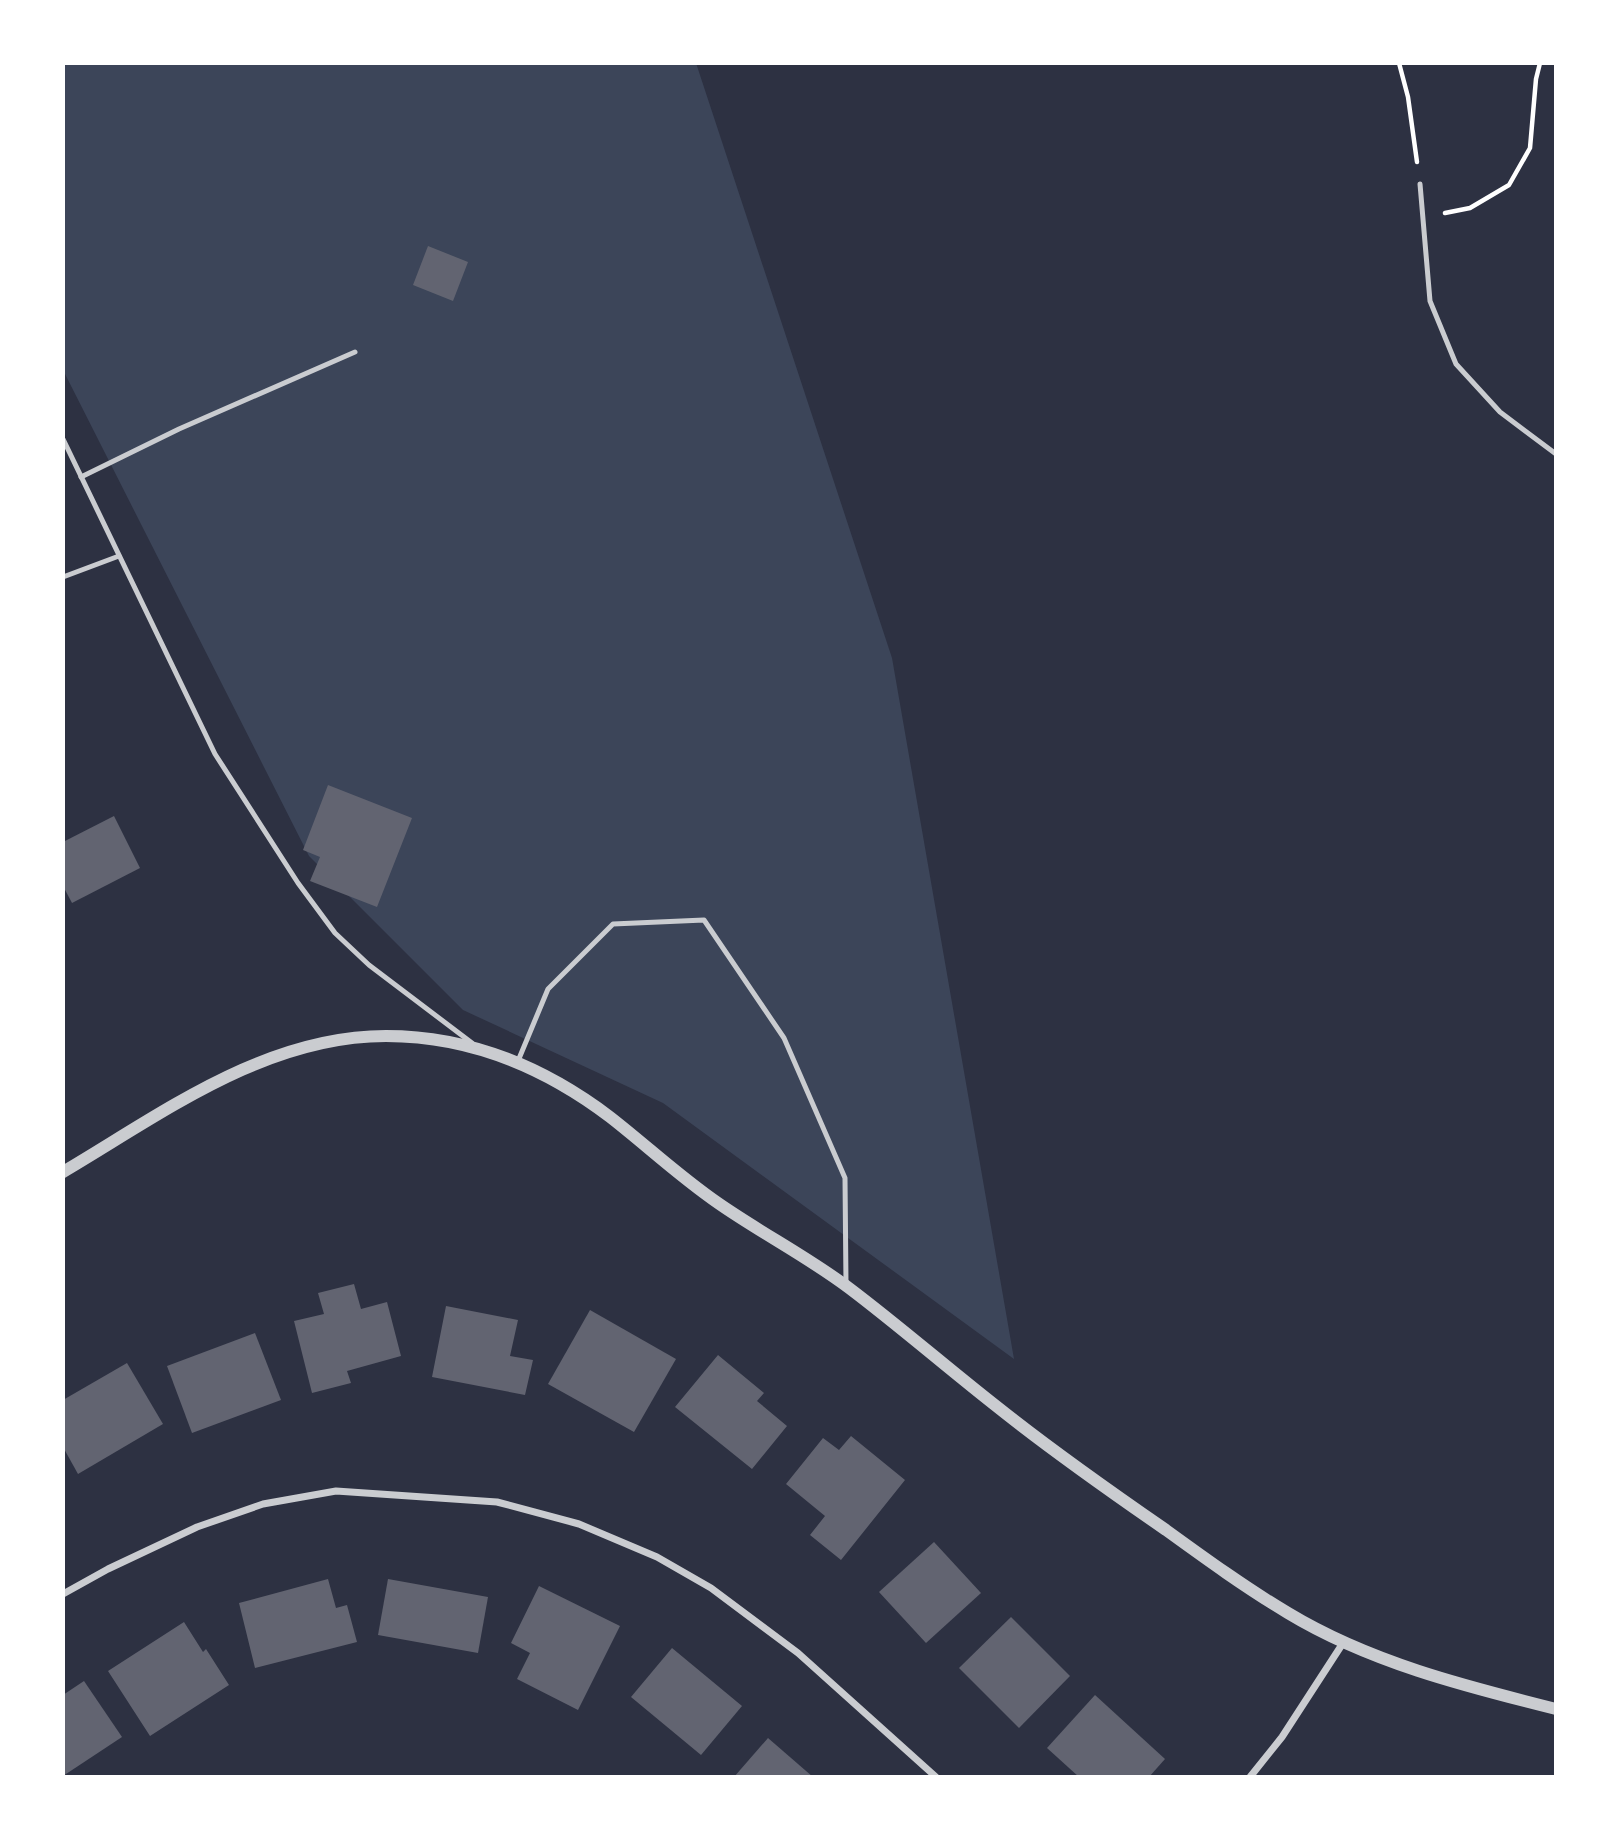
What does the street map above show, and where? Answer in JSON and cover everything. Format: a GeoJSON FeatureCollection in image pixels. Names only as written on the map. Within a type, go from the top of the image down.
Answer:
{"type":"FeatureCollection","features":[{"type":"Feature","properties":{"kind":"street"},"geometry":{"type":"LineString","coordinates":[[63,1172],[218,1080],[274,1055],[329,1041],[384,1036],[434,1039],[477,1047],[518,1061],[558,1082],[606,1114],[714,1201],[846,1286],[1006,1414],[1109,1490],[1239,1582],[1287,1612],[1343,1643],[1472,1687],[1556,1709]]}},
{"type":"Feature","properties":{"kind":"street"},"geometry":{"type":"LineString","coordinates":[[63,1594],[108,1569],[197,1527],[263,1504],[336,1491],[497,1502],[579,1524],[657,1557],[711,1588],[798,1653],[936,1777]]}},
{"type":"Feature","properties":{"kind":"street"},"geometry":{"type":"LineString","coordinates":[[1250,1777],[1282,1737],[1343,1643]]}},
{"type":"Feature","properties":{"kind":"lane"},"geometry":{"type":"LineString","coordinates":[[1420,184],[1430,301],[1456,364],[1500,412],[1556,454]]}},
{"type":"Feature","properties":{"kind":"lane"},"geometry":{"type":"LineString","coordinates":[[81,477],[179,429],[355,352]]}},
{"type":"Feature","properties":{"kind":"lane"},"geometry":{"type":"LineString","coordinates":[[63,439],[215,754],[298,883],[335,933],[369,965],[477,1047]]}},
{"type":"Feature","properties":{"kind":"lane"},"geometry":{"type":"LineString","coordinates":[[63,577],[119,556]]}},
{"type":"Feature","properties":{"kind":"lane"},"geometry":{"type":"LineString","coordinates":[[518,1061],[548,989],[613,924],[704,920],[785,1038],[845,1178],[846,1286]]}},
{"type":"Feature","properties":{"kind":"path"},"geometry":{"type":"LineString","coordinates":[[1399,63],[1408,97],[1420,184]]}},
{"type":"Feature","properties":{"kind":"path"},"geometry":{"type":"LineString","coordinates":[[1423,217],[1470,208],[1509,185],[1530,148],[1536,79],[1540,63]]}},
{"type":"Feature","properties":{"kind":"shaded area"},"geometry":{"type":"Polygon","coordinates":[[[63,63],[696,63],[892,658],[1014,1359],[663,1103],[463,1010],[309,856],[63,370],[63,63]]]}},
{"type":"Feature","properties":{"kind":"building"},"geometry":{"type":"Polygon","coordinates":[[[428,246],[468,262],[453,301],[413,285],[428,246]]]}},
{"type":"Feature","properties":{"kind":"building"},"geometry":{"type":"Polygon","coordinates":[[[328,785],[412,818],[377,907],[310,881],[320,857],[303,850],[328,785]]]}},
{"type":"Feature","properties":{"kind":"building"},"geometry":{"type":"Polygon","coordinates":[[[114,816],[140,868],[72,903],[63,886],[63,842],[114,816]]]}},
{"type":"Feature","properties":{"kind":"building"},"geometry":{"type":"Polygon","coordinates":[[[354,1284],[361,1309],[387,1302],[401,1356],[347,1371],[351,1383],[312,1393],[294,1321],[324,1314],[318,1293],[354,1284]]]}},
{"type":"Feature","properties":{"kind":"building"},"geometry":{"type":"Polygon","coordinates":[[[446,1306],[518,1320],[510,1356],[533,1360],[525,1395],[432,1377],[446,1306]]]}},
{"type":"Feature","properties":{"kind":"building"},"geometry":{"type":"Polygon","coordinates":[[[590,1310],[676,1359],[634,1432],[548,1384],[590,1310]]]}},
{"type":"Feature","properties":{"kind":"building"},"geometry":{"type":"Polygon","coordinates":[[[255,1333],[281,1400],[192,1433],[167,1366],[255,1333]]]}},
{"type":"Feature","properties":{"kind":"building"},"geometry":{"type":"Polygon","coordinates":[[[718,1355],[764,1393],[757,1401],[787,1426],[752,1469],[675,1407],[718,1355]]]}},
{"type":"Feature","properties":{"kind":"building"},"geometry":{"type":"Polygon","coordinates":[[[127,1363],[163,1424],[78,1474],[63,1447],[63,1400],[127,1363]]]}},
{"type":"Feature","properties":{"kind":"building"},"geometry":{"type":"Polygon","coordinates":[[[851,1436],[905,1480],[841,1560],[810,1535],[825,1516],[786,1484],[823,1438],[839,1450],[851,1436]]]}},
{"type":"Feature","properties":{"kind":"building"},"geometry":{"type":"Polygon","coordinates":[[[934,1542],[981,1593],[926,1643],[879,1592],[934,1542]]]}},
{"type":"Feature","properties":{"kind":"building"},"geometry":{"type":"Polygon","coordinates":[[[328,1579],[336,1608],[347,1605],[357,1642],[255,1668],[239,1603],[328,1579]]]}},
{"type":"Feature","properties":{"kind":"building"},"geometry":{"type":"Polygon","coordinates":[[[388,1579],[488,1597],[478,1653],[378,1635],[388,1579]]]}},
{"type":"Feature","properties":{"kind":"building"},"geometry":{"type":"Polygon","coordinates":[[[539,1586],[620,1626],[578,1710],[517,1679],[530,1653],[511,1643],[539,1586]]]}},
{"type":"Feature","properties":{"kind":"building"},"geometry":{"type":"Polygon","coordinates":[[[1011,1617],[1070,1676],[1019,1728],[959,1668],[1011,1617]]]}},
{"type":"Feature","properties":{"kind":"building"},"geometry":{"type":"Polygon","coordinates":[[[184,1622],[203,1652],[206,1649],[229,1685],[150,1736],[108,1671],[184,1622]]]}},
{"type":"Feature","properties":{"kind":"building"},"geometry":{"type":"Polygon","coordinates":[[[672,1648],[742,1706],[701,1755],[631,1697],[672,1648]]]}},
{"type":"Feature","properties":{"kind":"building"},"geometry":{"type":"Polygon","coordinates":[[[84,1681],[122,1737],[63,1776],[63,1695],[84,1681]]]}},
{"type":"Feature","properties":{"kind":"building"},"geometry":{"type":"Polygon","coordinates":[[[1095,1695],[1165,1759],[1149,1777],[1079,1777],[1047,1748],[1095,1695]]]}},
{"type":"Feature","properties":{"kind":"building"},"geometry":{"type":"Polygon","coordinates":[[[768,1738],[813,1777],[734,1777],[768,1738]]]}}]}
